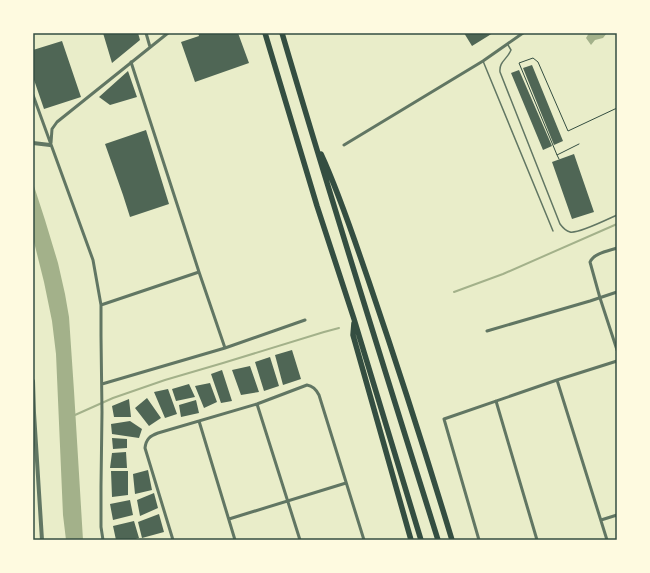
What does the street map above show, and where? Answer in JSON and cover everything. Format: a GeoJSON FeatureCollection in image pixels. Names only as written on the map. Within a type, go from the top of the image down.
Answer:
{"type":"FeatureCollection","features":[{"type":"Feature","properties":{"kind":"highway"},"geometry":{"type":"LineString","coordinates":[[265,33],[421,540]]}},
{"type":"Feature","properties":{"kind":"highway"},"geometry":{"type":"LineString","coordinates":[[282,33],[438,540]]}},
{"type":"Feature","properties":{"kind":"highway"},"geometry":{"type":"LineString","coordinates":[[311,131],[334,181],[384,325],[425,450],[452,540]]}},
{"type":"Feature","properties":{"kind":"highway"},"geometry":{"type":"LineString","coordinates":[[354,319],[352,335],[411,540]]}},
{"type":"Feature","properties":{"kind":"highway"},"geometry":{"type":"LineString","coordinates":[[425,450],[443,500],[455,540]]}},
{"type":"Feature","properties":{"kind":"street"},"geometry":{"type":"LineString","coordinates":[[146,33],[150,47]]}},
{"type":"Feature","properties":{"kind":"street"},"geometry":{"type":"LineString","coordinates":[[50,145],[52,129],[57,122],[168,33]]}},
{"type":"Feature","properties":{"kind":"street"},"geometry":{"type":"LineString","coordinates":[[344,145],[483,61],[523,33]]}},
{"type":"Feature","properties":{"kind":"street"},"geometry":{"type":"LineString","coordinates":[[131,62],[225,348]]}},
{"type":"Feature","properties":{"kind":"street"},"geometry":{"type":"LineString","coordinates":[[33,95],[93,260],[102,305],[101,527],[103,540]]}},
{"type":"Feature","properties":{"kind":"street"},"geometry":{"type":"LineString","coordinates":[[33,143],[50,145]]}},
{"type":"Feature","properties":{"kind":"street"},"geometry":{"type":"LineString","coordinates":[[617,248],[594,256],[590,262],[617,350]]}},
{"type":"Feature","properties":{"kind":"street"},"geometry":{"type":"LineString","coordinates":[[102,305],[199,272]]}},
{"type":"Feature","properties":{"kind":"street"},"geometry":{"type":"LineString","coordinates":[[487,331],[617,292]]}},
{"type":"Feature","properties":{"kind":"street"},"geometry":{"type":"LineString","coordinates":[[102,384],[225,348],[306,320]]}},
{"type":"Feature","properties":{"kind":"street"},"geometry":{"type":"LineString","coordinates":[[479,540],[444,419],[617,361]]}},
{"type":"Feature","properties":{"kind":"street"},"geometry":{"type":"LineString","coordinates":[[557,380],[607,540]]}},
{"type":"Feature","properties":{"kind":"street"},"geometry":{"type":"LineString","coordinates":[[33,381],[42,540]]}},
{"type":"Feature","properties":{"kind":"street"},"geometry":{"type":"LineString","coordinates":[[172,540],[145,448],[147,441],[152,436],[257,404],[307,385],[312,386],[319,395],[364,540]]}},
{"type":"Feature","properties":{"kind":"street"},"geometry":{"type":"LineString","coordinates":[[496,401],[537,540]]}},
{"type":"Feature","properties":{"kind":"street"},"geometry":{"type":"LineString","coordinates":[[257,404],[300,540]]}},
{"type":"Feature","properties":{"kind":"street"},"geometry":{"type":"LineString","coordinates":[[199,421],[235,540]]}},
{"type":"Feature","properties":{"kind":"street"},"geometry":{"type":"LineString","coordinates":[[229,519],[346,482]]}},
{"type":"Feature","properties":{"kind":"street"},"geometry":{"type":"LineString","coordinates":[[601,520],[617,515]]}},
{"type":"Feature","properties":{"kind":"lane"},"geometry":{"type":"LineString","coordinates":[[507,44],[511,50],[500,67],[500,72],[560,224],[565,230],[571,233],[617,215]]}},
{"type":"Feature","properties":{"kind":"lane"},"geometry":{"type":"LineString","coordinates":[[483,61],[553,231]]}},
{"type":"Feature","properties":{"kind":"path"},"geometry":{"type":"LineString","coordinates":[[559,159],[519,63],[533,58],[538,62],[568,131],[617,108]]}},
{"type":"Feature","properties":{"kind":"path"},"geometry":{"type":"LineString","coordinates":[[557,154],[579,144]]}},
{"type":"Feature","properties":{"kind":"shaded area"},"geometry":{"type":"Polygon","coordinates":[[[589,33],[607,33],[603,38],[595,40],[591,45],[586,38],[589,33]]]}},
{"type":"Feature","properties":{"kind":"shaded area"},"geometry":{"type":"Polygon","coordinates":[[[33,183],[58,263],[69,317],[83,540],[66,540],[63,515],[56,354],[52,321],[33,238],[33,183]]]}},
{"type":"Feature","properties":{"kind":"building"},"geometry":{"type":"Polygon","coordinates":[[[103,33],[138,33],[140,40],[112,63],[103,33]]]}},
{"type":"Feature","properties":{"kind":"building"},"geometry":{"type":"Polygon","coordinates":[[[198,33],[238,33],[249,63],[195,82],[181,42],[199,36],[198,33]]]}},
{"type":"Feature","properties":{"kind":"building"},"geometry":{"type":"Polygon","coordinates":[[[464,33],[493,33],[472,46],[464,33]]]}},
{"type":"Feature","properties":{"kind":"building"},"geometry":{"type":"Polygon","coordinates":[[[62,41],[81,97],[44,109],[33,77],[33,50],[62,41]]]}},
{"type":"Feature","properties":{"kind":"building"},"geometry":{"type":"Polygon","coordinates":[[[532,65],[563,141],[554,145],[523,68],[532,65]]]}},
{"type":"Feature","properties":{"kind":"building"},"geometry":{"type":"Polygon","coordinates":[[[519,70],[552,146],[543,150],[511,73],[519,70]]]}},
{"type":"Feature","properties":{"kind":"building"},"geometry":{"type":"Polygon","coordinates":[[[128,71],[137,97],[110,105],[99,97],[128,71]]]}},
{"type":"Feature","properties":{"kind":"building"},"geometry":{"type":"Polygon","coordinates":[[[146,130],[169,204],[130,217],[105,144],[146,130]]]}},
{"type":"Feature","properties":{"kind":"building"},"geometry":{"type":"Polygon","coordinates":[[[574,154],[594,212],[572,219],[552,162],[574,154]]]}},
{"type":"Feature","properties":{"kind":"building"},"geometry":{"type":"Polygon","coordinates":[[[292,350],[301,379],[283,385],[275,355],[292,350]]]}},
{"type":"Feature","properties":{"kind":"building"},"geometry":{"type":"Polygon","coordinates":[[[270,357],[279,386],[264,391],[255,362],[270,357]]]}},
{"type":"Feature","properties":{"kind":"building"},"geometry":{"type":"Polygon","coordinates":[[[250,366],[259,392],[241,395],[232,370],[250,366]]]}},
{"type":"Feature","properties":{"kind":"building"},"geometry":{"type":"Polygon","coordinates":[[[222,370],[232,401],[221,403],[211,374],[222,370]]]}},
{"type":"Feature","properties":{"kind":"building"},"geometry":{"type":"Polygon","coordinates":[[[210,383],[217,402],[204,408],[195,386],[210,383]]]}},
{"type":"Feature","properties":{"kind":"building"},"geometry":{"type":"Polygon","coordinates":[[[189,384],[195,397],[176,401],[172,389],[189,384]]]}},
{"type":"Feature","properties":{"kind":"building"},"geometry":{"type":"Polygon","coordinates":[[[168,389],[177,414],[165,418],[154,392],[168,389]]]}},
{"type":"Feature","properties":{"kind":"building"},"geometry":{"type":"Polygon","coordinates":[[[147,398],[161,418],[149,426],[135,408],[147,398]]]}},
{"type":"Feature","properties":{"kind":"building"},"geometry":{"type":"Polygon","coordinates":[[[129,399],[131,417],[114,417],[112,406],[129,399]]]}},
{"type":"Feature","properties":{"kind":"building"},"geometry":{"type":"Polygon","coordinates":[[[196,400],[199,413],[181,417],[179,405],[196,400]]]}},
{"type":"Feature","properties":{"kind":"building"},"geometry":{"type":"Polygon","coordinates":[[[130,421],[142,429],[139,438],[112,434],[111,424],[130,421]]]}},
{"type":"Feature","properties":{"kind":"building"},"geometry":{"type":"Polygon","coordinates":[[[112,438],[127,439],[127,448],[113,449],[112,438]]]}},
{"type":"Feature","properties":{"kind":"building"},"geometry":{"type":"Polygon","coordinates":[[[126,452],[127,468],[110,468],[112,453],[126,452]]]}},
{"type":"Feature","properties":{"kind":"building"},"geometry":{"type":"Polygon","coordinates":[[[148,470],[152,490],[135,494],[133,474],[148,470]]]}},
{"type":"Feature","properties":{"kind":"building"},"geometry":{"type":"Polygon","coordinates":[[[111,471],[128,471],[128,495],[112,497],[111,471]]]}},
{"type":"Feature","properties":{"kind":"building"},"geometry":{"type":"Polygon","coordinates":[[[154,493],[158,508],[140,516],[137,500],[154,493]]]}},
{"type":"Feature","properties":{"kind":"building"},"geometry":{"type":"Polygon","coordinates":[[[130,500],[133,515],[113,520],[110,504],[130,500]]]}},
{"type":"Feature","properties":{"kind":"building"},"geometry":{"type":"Polygon","coordinates":[[[159,514],[164,532],[142,538],[138,522],[159,514]]]}},
{"type":"Feature","properties":{"kind":"building"},"geometry":{"type":"Polygon","coordinates":[[[134,521],[139,538],[132,540],[116,540],[113,526],[134,521]]]}},
{"type":"Feature","properties":{"kind":"waterway"},"geometry":{"type":"LineString","coordinates":[[454,292],[503,274],[617,224]]}},
{"type":"Feature","properties":{"kind":"waterway"},"geometry":{"type":"LineString","coordinates":[[75,415],[113,398],[165,380],[339,328]]}}]}
